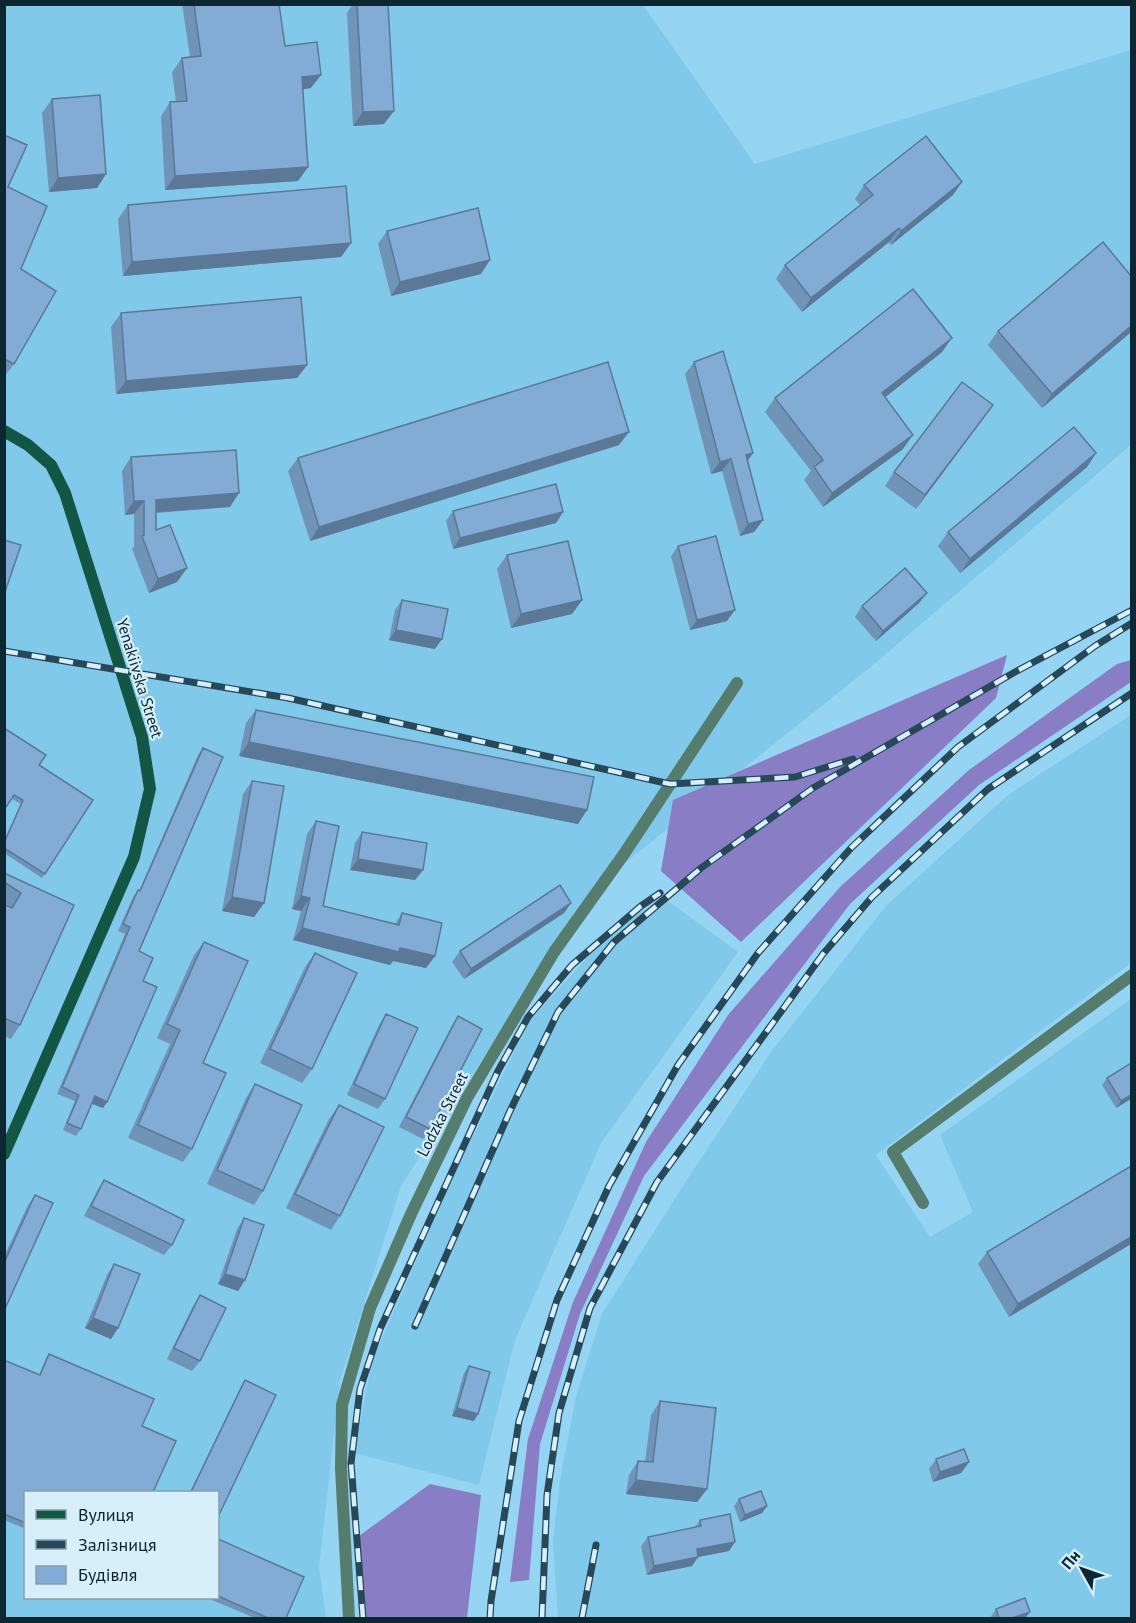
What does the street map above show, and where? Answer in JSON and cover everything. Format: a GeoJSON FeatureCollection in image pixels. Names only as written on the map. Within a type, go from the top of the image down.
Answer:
{"type":"FeatureCollection","features":[{"type":"Feature","properties":{"kind":"street","name":"Yenakiivska Street"},"geometry":{"type":"LineString","coordinates":[[4,431],[28,445],[51,465],[65,493],[142,737],[150,789],[134,857],[4,1154]]}},
{"type":"Feature","properties":{"kind":"street","name":"Lodzka Street"},"geometry":{"type":"LineString","coordinates":[[349,1618],[341,1468],[342,1405],[370,1308],[411,1214],[472,1089],[554,952],[624,854],[737,683]]}},
{"type":"Feature","properties":{"kind":"street"},"geometry":{"type":"LineString","coordinates":[[923,1203],[894,1152],[1131,975]]}},
{"type":"Feature","properties":{"kind":"shaded area"},"geometry":{"type":"Polygon","coordinates":[[[5,5],[643,5],[755,164],[1131,50],[1131,445],[873,665],[591,890],[401,1186],[340,1381],[319,1567],[326,1618],[5,1618],[5,5]]]}},
{"type":"Feature","properties":{"kind":"shaded area"},"geometry":{"type":"Polygon","coordinates":[[[1007,655],[996,698],[741,942],[661,871],[673,800],[1007,655]]]}},
{"type":"Feature","properties":{"kind":"shaded area"},"geometry":{"type":"Polygon","coordinates":[[[1131,660],[1131,682],[979,785],[850,904],[644,1176],[580,1314],[540,1444],[529,1580],[510,1582],[528,1439],[573,1302],[646,1142],[728,1015],[840,887],[969,770],[1117,664],[1131,660]]]}},
{"type":"Feature","properties":{"kind":"shaded area"},"geometry":{"type":"Polygon","coordinates":[[[1131,715],[1131,963],[876,1155],[930,1237],[973,1212],[940,1135],[1131,999],[1131,1618],[558,1618],[553,1541],[560,1480],[576,1396],[602,1314],[681,1189],[771,1052],[886,906],[1008,795],[1131,715]]]}},
{"type":"Feature","properties":{"kind":"shaded area"},"geometry":{"type":"Polygon","coordinates":[[[668,901],[738,952],[601,1143],[515,1340],[479,1485],[354,1453],[372,1361],[452,1179],[529,1021],[623,919],[668,901]]]}},
{"type":"Feature","properties":{"kind":"shaded area"},"geometry":{"type":"Polygon","coordinates":[[[430,1484],[481,1495],[467,1618],[360,1618],[359,1536],[430,1484]]]}},
{"type":"Feature","properties":{"kind":"building"},"geometry":{"type":"Polygon","coordinates":[[[194,4],[279,4],[285,46],[317,42],[321,75],[302,77],[308,167],[175,176],[170,102],[187,101],[182,58],[201,56],[194,4]]]}},
{"type":"Feature","properties":{"kind":"building"},"geometry":{"type":"Polygon","coordinates":[[[357,4],[388,4],[394,111],[363,112],[357,4]]]}},
{"type":"Feature","properties":{"kind":"building"},"geometry":{"type":"Polygon","coordinates":[[[100,95],[106,174],[58,178],[52,99],[100,95]]]}},
{"type":"Feature","properties":{"kind":"building"},"geometry":{"type":"Polygon","coordinates":[[[4,135],[27,145],[8,187],[47,206],[21,269],[56,291],[14,364],[4,359],[4,135]]]}},
{"type":"Feature","properties":{"kind":"building"},"geometry":{"type":"Polygon","coordinates":[[[926,136],[962,182],[901,231],[899,228],[811,298],[785,265],[873,195],[864,185],[926,136]]]}},
{"type":"Feature","properties":{"kind":"building"},"geometry":{"type":"Polygon","coordinates":[[[346,186],[351,243],[132,262],[128,205],[346,186]]]}},
{"type":"Feature","properties":{"kind":"building"},"geometry":{"type":"Polygon","coordinates":[[[478,208],[490,260],[400,282],[387,231],[478,208]]]}},
{"type":"Feature","properties":{"kind":"building"},"geometry":{"type":"Polygon","coordinates":[[[1103,242],[1131,276],[1131,326],[1052,394],[998,331],[1103,242]]]}},
{"type":"Feature","properties":{"kind":"building"},"geometry":{"type":"Polygon","coordinates":[[[913,289],[952,338],[882,393],[913,435],[832,493],[814,467],[823,460],[775,398],[913,289]]]}},
{"type":"Feature","properties":{"kind":"building"},"geometry":{"type":"Polygon","coordinates":[[[301,297],[307,365],[126,381],[121,313],[301,297]]]}},
{"type":"Feature","properties":{"kind":"building"},"geometry":{"type":"Polygon","coordinates":[[[723,351],[753,453],[746,455],[763,520],[748,524],[731,459],[720,462],[694,362],[723,351]]]}},
{"type":"Feature","properties":{"kind":"building"},"geometry":{"type":"Polygon","coordinates":[[[608,362],[629,432],[319,527],[298,458],[608,362]]]}},
{"type":"Feature","properties":{"kind":"building"},"geometry":{"type":"Polygon","coordinates":[[[962,382],[993,405],[925,495],[894,472],[962,382]]]}},
{"type":"Feature","properties":{"kind":"building"},"geometry":{"type":"Polygon","coordinates":[[[1074,427],[1096,453],[970,559],[948,532],[1074,427]]]}},
{"type":"Feature","properties":{"kind":"building"},"geometry":{"type":"Polygon","coordinates":[[[236,450],[239,493],[156,500],[156,530],[170,525],[187,568],[158,579],[142,536],[144,535],[144,501],[134,501],[131,457],[236,450]]]}},
{"type":"Feature","properties":{"kind":"building"},"geometry":{"type":"Polygon","coordinates":[[[556,484],[563,512],[460,538],[453,511],[556,484]]]}},
{"type":"Feature","properties":{"kind":"building"},"geometry":{"type":"Polygon","coordinates":[[[716,536],[735,610],[697,620],[678,546],[716,536]]]}},
{"type":"Feature","properties":{"kind":"building"},"geometry":{"type":"Polygon","coordinates":[[[4,540],[21,545],[4,595],[4,540]]]}},
{"type":"Feature","properties":{"kind":"building"},"geometry":{"type":"Polygon","coordinates":[[[568,541],[582,600],[521,614],[507,555],[568,541]]]}},
{"type":"Feature","properties":{"kind":"building"},"geometry":{"type":"Polygon","coordinates":[[[905,568],[927,593],[883,631],[862,606],[905,568]]]}},
{"type":"Feature","properties":{"kind":"building"},"geometry":{"type":"Polygon","coordinates":[[[402,600],[448,609],[442,639],[396,630],[402,600]]]}},
{"type":"Feature","properties":{"kind":"building"},"geometry":{"type":"Polygon","coordinates":[[[256,710],[594,777],[587,810],[249,742],[256,710]]]}},
{"type":"Feature","properties":{"kind":"building"},"geometry":{"type":"Polygon","coordinates":[[[4,728],[46,755],[39,765],[93,800],[45,874],[4,848],[4,843],[23,800],[14,795],[4,810],[4,728]]]}},
{"type":"Feature","properties":{"kind":"building"},"geometry":{"type":"Polygon","coordinates":[[[203,748],[223,757],[139,951],[153,958],[143,981],[157,987],[107,1102],[95,1096],[81,1129],[67,1123],[79,1095],[62,1087],[130,927],[123,924],[138,890],[140,891],[203,748]]]}},
{"type":"Feature","properties":{"kind":"building"},"geometry":{"type":"Polygon","coordinates":[[[252,781],[284,786],[264,903],[232,897],[252,781]]]}},
{"type":"Feature","properties":{"kind":"building"},"geometry":{"type":"Polygon","coordinates":[[[316,821],[339,826],[323,906],[399,925],[402,913],[442,923],[435,956],[400,948],[399,952],[302,928],[310,898],[301,896],[316,821]]]}},
{"type":"Feature","properties":{"kind":"building"},"geometry":{"type":"Polygon","coordinates":[[[362,832],[427,843],[423,870],[358,859],[362,832]]]}},
{"type":"Feature","properties":{"kind":"building"},"geometry":{"type":"Polygon","coordinates":[[[4,873],[74,905],[20,1025],[4,1018],[4,904],[12,908],[21,893],[4,882],[4,873]]]}},
{"type":"Feature","properties":{"kind":"building"},"geometry":{"type":"Polygon","coordinates":[[[560,885],[571,903],[471,969],[460,951],[560,885]]]}},
{"type":"Feature","properties":{"kind":"building"},"geometry":{"type":"Polygon","coordinates":[[[204,942],[248,961],[203,1063],[226,1073],[192,1149],[138,1125],[180,1030],[167,1024],[204,942]]]}},
{"type":"Feature","properties":{"kind":"building"},"geometry":{"type":"Polygon","coordinates":[[[315,953],[357,973],[312,1069],[270,1049],[315,953]]]}},
{"type":"Feature","properties":{"kind":"building"},"geometry":{"type":"Polygon","coordinates":[[[386,1014],[418,1028],[385,1099],[354,1084],[386,1014]]]}},
{"type":"Feature","properties":{"kind":"building"},"geometry":{"type":"Polygon","coordinates":[[[458,1016],[482,1029],[430,1129],[406,1117],[458,1016]]]}},
{"type":"Feature","properties":{"kind":"building"},"geometry":{"type":"Polygon","coordinates":[[[1131,1063],[1131,1095],[1121,1101],[1107,1078],[1131,1063]]]}},
{"type":"Feature","properties":{"kind":"building"},"geometry":{"type":"Polygon","coordinates":[[[255,1084],[302,1105],[263,1191],[217,1170],[255,1084]]]}},
{"type":"Feature","properties":{"kind":"building"},"geometry":{"type":"Polygon","coordinates":[[[339,1105],[384,1127],[340,1216],[295,1194],[339,1105]]]}},
{"type":"Feature","properties":{"kind":"building"},"geometry":{"type":"Polygon","coordinates":[[[1131,1166],[1131,1237],[1018,1304],[987,1252],[1131,1166]]]}},
{"type":"Feature","properties":{"kind":"building"},"geometry":{"type":"Polygon","coordinates":[[[104,1180],[184,1220],[172,1245],[91,1206],[104,1180]]]}},
{"type":"Feature","properties":{"kind":"building"},"geometry":{"type":"Polygon","coordinates":[[[35,1195],[53,1203],[4,1311],[4,1263],[35,1195]]]}},
{"type":"Feature","properties":{"kind":"building"},"geometry":{"type":"Polygon","coordinates":[[[244,1218],[264,1225],[245,1280],[225,1274],[244,1218]]]}},
{"type":"Feature","properties":{"kind":"building"},"geometry":{"type":"Polygon","coordinates":[[[114,1264],[140,1274],[118,1328],[93,1318],[114,1264]]]}},
{"type":"Feature","properties":{"kind":"building"},"geometry":{"type":"Polygon","coordinates":[[[200,1295],[226,1308],[200,1361],[174,1348],[200,1295]]]}},
{"type":"Feature","properties":{"kind":"building"},"geometry":{"type":"Polygon","coordinates":[[[49,1354],[154,1399],[142,1426],[176,1441],[153,1491],[24,1491],[24,1522],[4,1514],[4,1360],[40,1375],[49,1354]]]}},
{"type":"Feature","properties":{"kind":"building"},"geometry":{"type":"Polygon","coordinates":[[[469,1366],[490,1372],[478,1414],[457,1408],[469,1366]]]}},
{"type":"Feature","properties":{"kind":"building"},"geometry":{"type":"Polygon","coordinates":[[[245,1380],[276,1395],[219,1515],[219,1491],[191,1491],[245,1380]]]}},
{"type":"Feature","properties":{"kind":"building"},"geometry":{"type":"Polygon","coordinates":[[[660,1401],[716,1408],[707,1489],[636,1480],[638,1461],[653,1462],[660,1401]]]}},
{"type":"Feature","properties":{"kind":"building"},"geometry":{"type":"Polygon","coordinates":[[[964,1449],[969,1462],[940,1472],[936,1459],[964,1449]]]}},
{"type":"Feature","properties":{"kind":"building"},"geometry":{"type":"Polygon","coordinates":[[[761,1491],[767,1506],[745,1515],[739,1499],[761,1491]]]}},
{"type":"Feature","properties":{"kind":"building"},"geometry":{"type":"Polygon","coordinates":[[[730,1514],[735,1542],[697,1549],[698,1557],[654,1566],[648,1537],[701,1526],[700,1520],[730,1514]]]}},
{"type":"Feature","properties":{"kind":"building"},"geometry":{"type":"Polygon","coordinates":[[[219,1539],[304,1577],[286,1618],[268,1618],[219,1596],[219,1539]]]}},
{"type":"Feature","properties":{"kind":"building"},"geometry":{"type":"Polygon","coordinates":[[[1025,1598],[1030,1612],[1012,1618],[999,1618],[996,1609],[1025,1598]]]}},
{"type":"Feature","properties":{"kind":"railway"},"geometry":{"type":"LineString","coordinates":[[415,1326],[510,1111],[558,1012],[614,942],[701,868],[813,788],[1015,672],[1132,610]]}},
{"type":"Feature","properties":{"kind":"railway"},"geometry":{"type":"LineString","coordinates":[[490,1618],[519,1421],[557,1300],[609,1186],[678,1065],[758,953],[851,848],[958,747],[1095,646],[1132,623]]}},
{"type":"Feature","properties":{"kind":"railway"},"geometry":{"type":"LineString","coordinates":[[4,651],[288,698],[670,784],[795,777],[853,759]]}},
{"type":"Feature","properties":{"kind":"railway"},"geometry":{"type":"LineString","coordinates":[[542,1618],[547,1495],[559,1413],[590,1308],[657,1182],[823,954],[872,897],[988,789],[1132,693]]}},
{"type":"Feature","properties":{"kind":"railway"},"geometry":{"type":"LineString","coordinates":[[363,1618],[351,1463],[360,1389],[380,1329],[498,1071],[528,1017],[572,965],[641,906],[660,893]]}},
{"type":"Feature","properties":{"kind":"railway"},"geometry":{"type":"LineString","coordinates":[[582,1618],[596,1545]]}}]}
